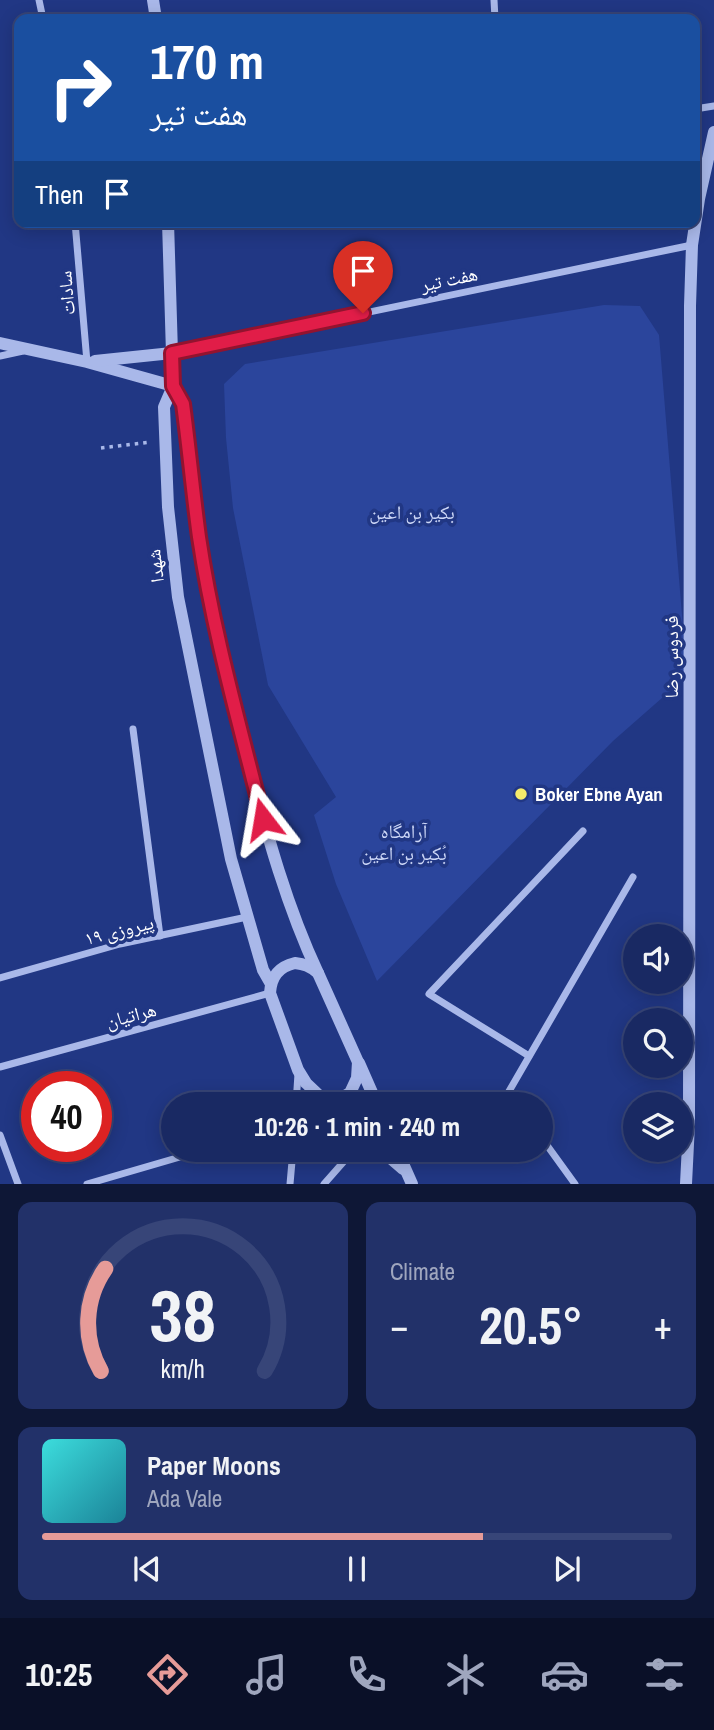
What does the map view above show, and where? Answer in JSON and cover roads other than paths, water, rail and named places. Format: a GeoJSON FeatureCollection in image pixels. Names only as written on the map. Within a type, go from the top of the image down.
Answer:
{"type":"FeatureCollection","features":[{"type":"Feature","properties":{"kind":"street","name":"فردوس رضا"},"geometry":{"type":"LineString","coordinates":[[700,195],[714,132]]}},
{"type":"Feature","properties":{"kind":"street","name":"سادات"},"geometry":{"type":"LineString","coordinates":[[76,228],[87,362]]}},
{"type":"Feature","properties":{"kind":"street","name":"شهدا"},"geometry":{"type":"LineString","coordinates":[[168,228],[173,386],[164,407],[168,507],[178,597],[231,859],[263,970],[298,1070]]}},
{"type":"Feature","properties":{"kind":"street","name":"فردوس رضا"},"geometry":{"type":"LineString","coordinates":[[686,1184],[690,1110],[690,361],[695,228]]}},
{"type":"Feature","properties":{"kind":"street","name":"هفت تیر"},"geometry":{"type":"LineString","coordinates":[[172,353],[692,245]]}},
{"type":"Feature","properties":{"kind":"street"},"geometry":{"type":"LineString","coordinates":[[0,343],[87,362],[173,386]]}},
{"type":"Feature","properties":{"kind":"street"},"geometry":{"type":"LineString","coordinates":[[0,356],[31,349]]}},
{"type":"Feature","properties":{"kind":"street"},"geometry":{"type":"LineString","coordinates":[[87,362],[172,353]]}},
{"type":"Feature","properties":{"kind":"street","name":"شهدا"},"geometry":{"type":"LineString","coordinates":[[173,386],[183,404],[200,538],[215,623],[269,840],[309,955],[358,1062]]}},
{"type":"Feature","properties":{"kind":"street"},"geometry":{"type":"LineString","coordinates":[[133,729],[160,936]]}},
{"type":"Feature","properties":{"kind":"street"},"geometry":{"type":"LineString","coordinates":[[529,1056],[429,994],[583,831]]}},
{"type":"Feature","properties":{"kind":"street"},"geometry":{"type":"LineString","coordinates":[[509,1092],[633,877]]}},
{"type":"Feature","properties":{"kind":"street","name":"پیروزی ۱۹"},"geometry":{"type":"LineString","coordinates":[[0,978],[120,944],[247,917]]}},
{"type":"Feature","properties":{"kind":"street"},"geometry":{"type":"LineString","coordinates":[[270,989],[274,976],[286,965],[303,964],[317,973]]}},
{"type":"Feature","properties":{"kind":"street","name":"هراتیان"},"geometry":{"type":"LineString","coordinates":[[0,1067],[270,989]]}},
{"type":"Feature","properties":{"kind":"street"},"geometry":{"type":"LineString","coordinates":[[350,1092],[358,1062]]}},
{"type":"Feature","properties":{"kind":"street"},"geometry":{"type":"LineString","coordinates":[[358,1062],[372,1092]]}},
{"type":"Feature","properties":{"kind":"street"},"geometry":{"type":"LineString","coordinates":[[298,1070],[315,1092]]}},
{"type":"Feature","properties":{"kind":"street"},"geometry":{"type":"LineString","coordinates":[[297,1092],[298,1070]]}},
{"type":"Feature","properties":{"kind":"street"},"geometry":{"type":"LineString","coordinates":[[0,1135],[18,1184]]}},
{"type":"Feature","properties":{"kind":"street"},"geometry":{"type":"LineString","coordinates":[[553,1154],[575,1184]]}},
{"type":"Feature","properties":{"kind":"street"},"geometry":{"type":"LineString","coordinates":[[87,1184],[163,1162]]}},
{"type":"Feature","properties":{"kind":"street"},"geometry":{"type":"LineString","coordinates":[[290,1184],[292,1162]]}},
{"type":"Feature","properties":{"kind":"street"},"geometry":{"type":"LineString","coordinates":[[324,1184],[343,1162]]}},
{"type":"Feature","properties":{"kind":"street"},"geometry":{"type":"LineString","coordinates":[[395,1162],[406,1171]]}},
{"type":"Feature","properties":{"kind":"street"},"geometry":{"type":"LineString","coordinates":[[402,1162],[412,1184]]}},
{"type":"Feature","properties":{"kind":"place","name":"Boker Ebne Ayan"},"geometry":{"type":"Point","coordinates":[521,794]}},
{"type":"Feature","properties":{"kind":"park label","name":"بکیر بن اعین"},"geometry":{"type":"Point","coordinates":[412,512]}},
{"type":"Feature","properties":{"kind":"park label","name":"آرامگاه بُکیر بن اعین"},"geometry":{"type":"Point","coordinates":[404,842]}}]}
